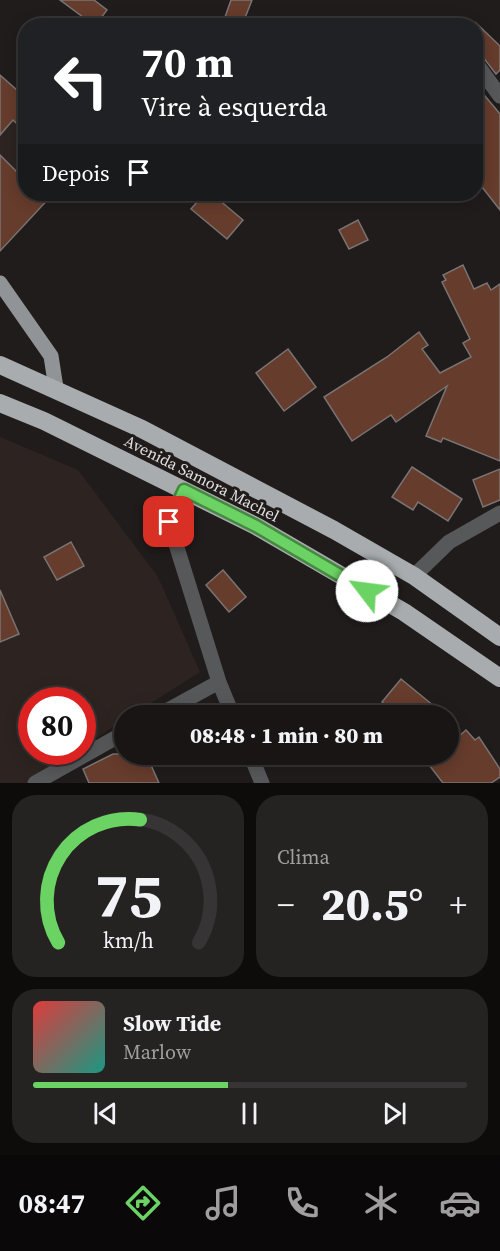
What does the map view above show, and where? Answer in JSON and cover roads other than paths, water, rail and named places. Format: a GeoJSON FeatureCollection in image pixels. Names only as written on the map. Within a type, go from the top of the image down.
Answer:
{"type":"FeatureCollection","features":[{"type":"Feature","properties":{"kind":"highway","name":"Avenida Samora Machel"},"geometry":{"type":"LineString","coordinates":[[0,365],[56,388],[219,467],[414,576],[500,637]]}},
{"type":"Feature","properties":{"kind":"highway","name":"Avenida Samora Machel"},"geometry":{"type":"LineString","coordinates":[[0,403],[44,421],[256,526],[404,612],[500,678]]}},
{"type":"Feature","properties":{"kind":"main road"},"geometry":{"type":"LineString","coordinates":[[0,283],[51,356],[56,388]]}},
{"type":"Feature","properties":{"kind":"street"},"geometry":{"type":"LineString","coordinates":[[483,73],[500,96]]}},
{"type":"Feature","properties":{"kind":"street"},"geometry":{"type":"LineString","coordinates":[[184,490],[169,522],[229,705]]}},
{"type":"Feature","properties":{"kind":"street"},"geometry":{"type":"LineString","coordinates":[[414,576],[449,542],[500,513]]}},
{"type":"Feature","properties":{"kind":"street"},"geometry":{"type":"LineString","coordinates":[[176,705],[219,681]]}},
{"type":"Feature","properties":{"kind":"street"},"geometry":{"type":"LineString","coordinates":[[35,783],[114,740]]}},
{"type":"Feature","properties":{"kind":"street"},"geometry":{"type":"LineString","coordinates":[[255,765],[262,783]]}}]}
